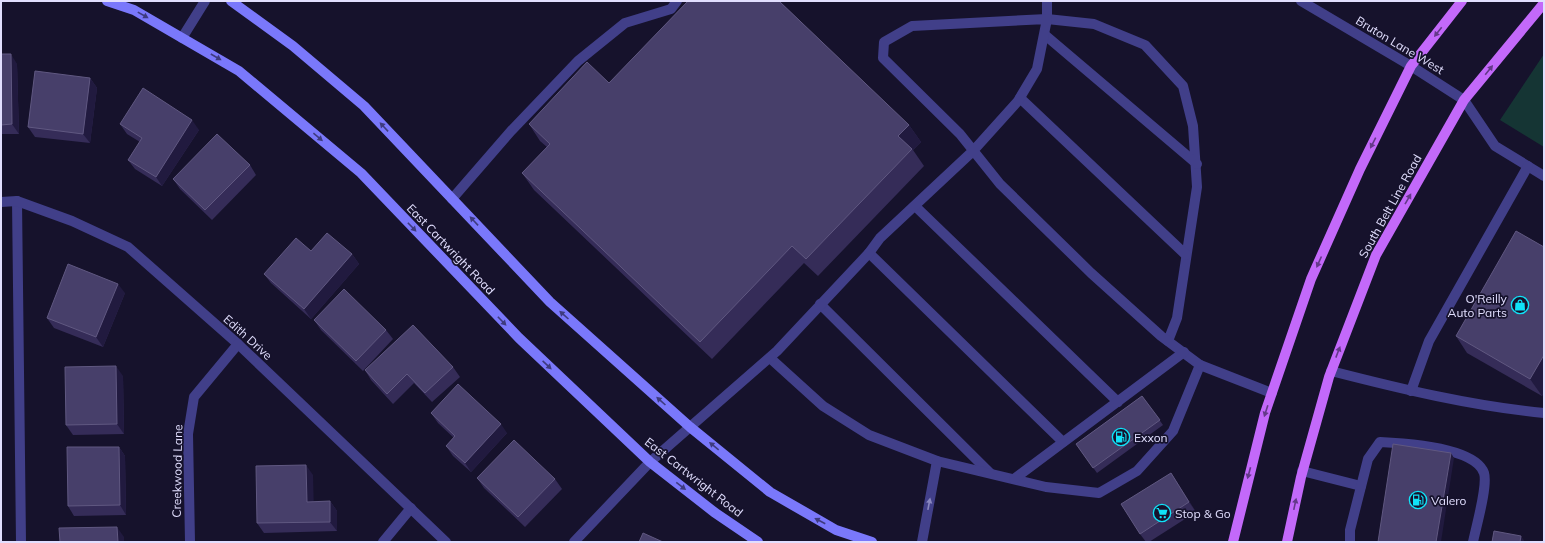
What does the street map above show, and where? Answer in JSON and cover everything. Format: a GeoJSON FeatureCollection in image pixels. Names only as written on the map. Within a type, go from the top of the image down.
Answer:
{"type":"FeatureCollection","features":[{"type":"Feature","properties":{"kind":"main road","name":"East Cartwright Road"},"geometry":{"type":"LineString","coordinates":[[107,1],[134,10],[239,71],[361,173],[519,338],[650,462],[714,512],[758,542]]}},
{"type":"Feature","properties":{"kind":"main road"},"geometry":{"type":"LineString","coordinates":[[231,1],[293,46],[364,106],[550,302],[690,427],[770,492],[836,530],[872,542]]}},
{"type":"Feature","properties":{"kind":"main road"},"geometry":{"type":"LineString","coordinates":[[1233,542],[1259,436],[1272,393],[1311,280],[1360,168],[1411,66],[1462,1]]}},
{"type":"Feature","properties":{"kind":"main road","name":"South Belt Line Road"},"geometry":{"type":"LineString","coordinates":[[1287,542],[1302,471],[1331,371],[1376,255],[1464,100],[1544,3]]}},
{"type":"Feature","properties":{"kind":"street"},"geometry":{"type":"LineString","coordinates":[[182,38],[204,1]]}},
{"type":"Feature","properties":{"kind":"street"},"geometry":{"type":"LineString","coordinates":[[452,199],[511,131],[578,61],[625,23],[671,9],[677,1]]}},
{"type":"Feature","properties":{"kind":"street"},"geometry":{"type":"LineString","coordinates":[[574,542],[650,462],[770,358],[869,253],[880,238],[974,151],[1020,98],[1037,70],[1045,35],[1047,1]]}},
{"type":"Feature","properties":{"kind":"street","name":"Bruton Lane West"},"geometry":{"type":"LineString","coordinates":[[1300,1],[1411,66],[1464,100]]}},
{"type":"Feature","properties":{"kind":"street"},"geometry":{"type":"LineString","coordinates":[[1168,341],[1177,318],[1197,187],[1197,164],[1193,126],[1183,86],[1145,45],[1094,24],[1047,20],[912,26],[884,42],[883,58],[960,134],[1000,184],[1091,273],[1168,341],[1200,365],[1272,393]]}},
{"type":"Feature","properties":{"kind":"street"},"geometry":{"type":"LineString","coordinates":[[1045,35],[1197,164]]}},
{"type":"Feature","properties":{"kind":"street"},"geometry":{"type":"LineString","coordinates":[[1020,98],[1186,255]]}},
{"type":"Feature","properties":{"kind":"street"},"geometry":{"type":"LineString","coordinates":[[1464,100],[1495,146],[1544,176]]}},
{"type":"Feature","properties":{"kind":"street"},"geometry":{"type":"LineString","coordinates":[[1411,391],[1429,341],[1528,166]]}},
{"type":"Feature","properties":{"kind":"street"},"geometry":{"type":"LineString","coordinates":[[17,201],[21,542]]}},
{"type":"Feature","properties":{"kind":"street","name":"Edith Drive"},"geometry":{"type":"LineString","coordinates":[[1,202],[17,201],[72,221],[128,247],[238,344],[446,542]]}},
{"type":"Feature","properties":{"kind":"street"},"geometry":{"type":"LineString","coordinates":[[915,206],[1118,402]]}},
{"type":"Feature","properties":{"kind":"street"},"geometry":{"type":"LineString","coordinates":[[869,253],[1063,442]]}},
{"type":"Feature","properties":{"kind":"street"},"geometry":{"type":"LineString","coordinates":[[820,304],[990,474]]}},
{"type":"Feature","properties":{"kind":"street","name":"Creekwood Lane"},"geometry":{"type":"LineString","coordinates":[[190,542],[188,434],[194,397],[238,344]]}},
{"type":"Feature","properties":{"kind":"street"},"geometry":{"type":"LineString","coordinates":[[1014,479],[1184,352]]}},
{"type":"Feature","properties":{"kind":"street"},"geometry":{"type":"LineString","coordinates":[[770,358],[823,406],[870,435],[937,461],[1046,487],[1099,492],[1137,471],[1173,430],[1200,365]]}},
{"type":"Feature","properties":{"kind":"street"},"geometry":{"type":"LineString","coordinates":[[1331,371],[1411,391],[1518,410],[1544,413]]}},
{"type":"Feature","properties":{"kind":"street"},"geometry":{"type":"LineString","coordinates":[[1350,542],[1350,530],[1368,458],[1380,442],[1418,444],[1466,456],[1480,466],[1484,474],[1484,489],[1473,542]]}},
{"type":"Feature","properties":{"kind":"street"},"geometry":{"type":"LineString","coordinates":[[922,542],[937,461]]}},
{"type":"Feature","properties":{"kind":"street"},"geometry":{"type":"LineString","coordinates":[[1302,471],[1361,486]]}},
{"type":"Feature","properties":{"kind":"street"},"geometry":{"type":"LineString","coordinates":[[383,542],[411,508]]}},
{"type":"Feature","properties":{"kind":"green space"},"geometry":{"type":"Polygon","coordinates":[[[1544,54],[1544,147],[1500,120],[1544,54]]]}},
{"type":"Feature","properties":{"kind":"building"},"geometry":{"type":"Polygon","coordinates":[[[688,1],[779,1],[909,125],[898,136],[912,149],[806,259],[792,246],[700,342],[522,173],[550,144],[529,124],[587,62],[609,83],[688,1]]]}},
{"type":"Feature","properties":{"kind":"building"},"geometry":{"type":"Polygon","coordinates":[[[1,54],[11,54],[12,124],[1,125],[1,54]]]}},
{"type":"Feature","properties":{"kind":"building"},"geometry":{"type":"Polygon","coordinates":[[[35,71],[90,78],[83,134],[28,127],[35,71]]]}},
{"type":"Feature","properties":{"kind":"building"},"geometry":{"type":"Polygon","coordinates":[[[143,88],[192,120],[156,177],[128,160],[142,138],[120,124],[143,88]]]}},
{"type":"Feature","properties":{"kind":"building"},"geometry":{"type":"Polygon","coordinates":[[[217,134],[250,165],[205,210],[173,179],[217,134]]]}},
{"type":"Feature","properties":{"kind":"building","name":"O'Reilly Auto Parts"},"geometry":{"type":"Polygon","coordinates":[[[1516,231],[1544,247],[1544,355],[1530,379],[1456,336],[1516,231]]]}},
{"type":"Feature","properties":{"kind":"building"},"geometry":{"type":"Polygon","coordinates":[[[327,233],[352,254],[304,309],[264,274],[296,238],[311,251],[327,233]]]}},
{"type":"Feature","properties":{"kind":"building"},"geometry":{"type":"Polygon","coordinates":[[[68,264],[118,284],[96,337],[47,318],[68,264]]]}},
{"type":"Feature","properties":{"kind":"building"},"geometry":{"type":"Polygon","coordinates":[[[344,289],[386,330],[356,361],[314,320],[344,289]]]}},
{"type":"Feature","properties":{"kind":"building"},"geometry":{"type":"Polygon","coordinates":[[[413,325],[453,367],[425,393],[407,374],[387,394],[365,370],[413,325]]]}},
{"type":"Feature","properties":{"kind":"building"},"geometry":{"type":"Polygon","coordinates":[[[116,366],[117,424],[66,425],[65,367],[116,366]]]}},
{"type":"Feature","properties":{"kind":"building"},"geometry":{"type":"Polygon","coordinates":[[[458,384],[501,424],[465,463],[446,446],[455,436],[431,413],[458,384]]]}},
{"type":"Feature","properties":{"kind":"building","name":"Exxon"},"geometry":{"type":"Polygon","coordinates":[[[1142,396],[1160,420],[1093,468],[1076,444],[1142,396]]]}},
{"type":"Feature","properties":{"kind":"building"},"geometry":{"type":"Polygon","coordinates":[[[514,440],[555,479],[518,517],[477,478],[514,440]]]}},
{"type":"Feature","properties":{"kind":"building","name":"Valero"},"geometry":{"type":"Polygon","coordinates":[[[1393,444],[1451,453],[1436,542],[1378,542],[1393,444]]]}},
{"type":"Feature","properties":{"kind":"building"},"geometry":{"type":"Polygon","coordinates":[[[67,447],[119,447],[120,505],[68,506],[67,447]]]}},
{"type":"Feature","properties":{"kind":"building"},"geometry":{"type":"Polygon","coordinates":[[[306,465],[307,502],[330,501],[330,522],[257,523],[256,466],[306,465]]]}},
{"type":"Feature","properties":{"kind":"building","name":"Stop & Go"},"geometry":{"type":"Polygon","coordinates":[[[1171,473],[1189,502],[1140,534],[1121,504],[1171,473]]]}},
{"type":"Feature","properties":{"kind":"building"},"geometry":{"type":"Polygon","coordinates":[[[117,527],[118,542],[60,542],[59,528],[117,527]]]}},
{"type":"Feature","properties":{"kind":"building"},"geometry":{"type":"Polygon","coordinates":[[[1494,531],[1521,536],[1520,542],[1492,542],[1494,531]]]}},
{"type":"Feature","properties":{"kind":"building"},"geometry":{"type":"Polygon","coordinates":[[[643,533],[663,542],[639,542],[643,533]]]}},
{"type":"Feature","properties":{"kind":"place","name":"O'Reilly Auto Parts"},"geometry":{"type":"Point","coordinates":[1520,305]}},
{"type":"Feature","properties":{"kind":"place","name":"Exxon"},"geometry":{"type":"Point","coordinates":[1121,437]}},
{"type":"Feature","properties":{"kind":"place","name":"Valero"},"geometry":{"type":"Point","coordinates":[1418,500]}},
{"type":"Feature","properties":{"kind":"place","name":"Stop & Go"},"geometry":{"type":"Point","coordinates":[1162,513]}}]}
